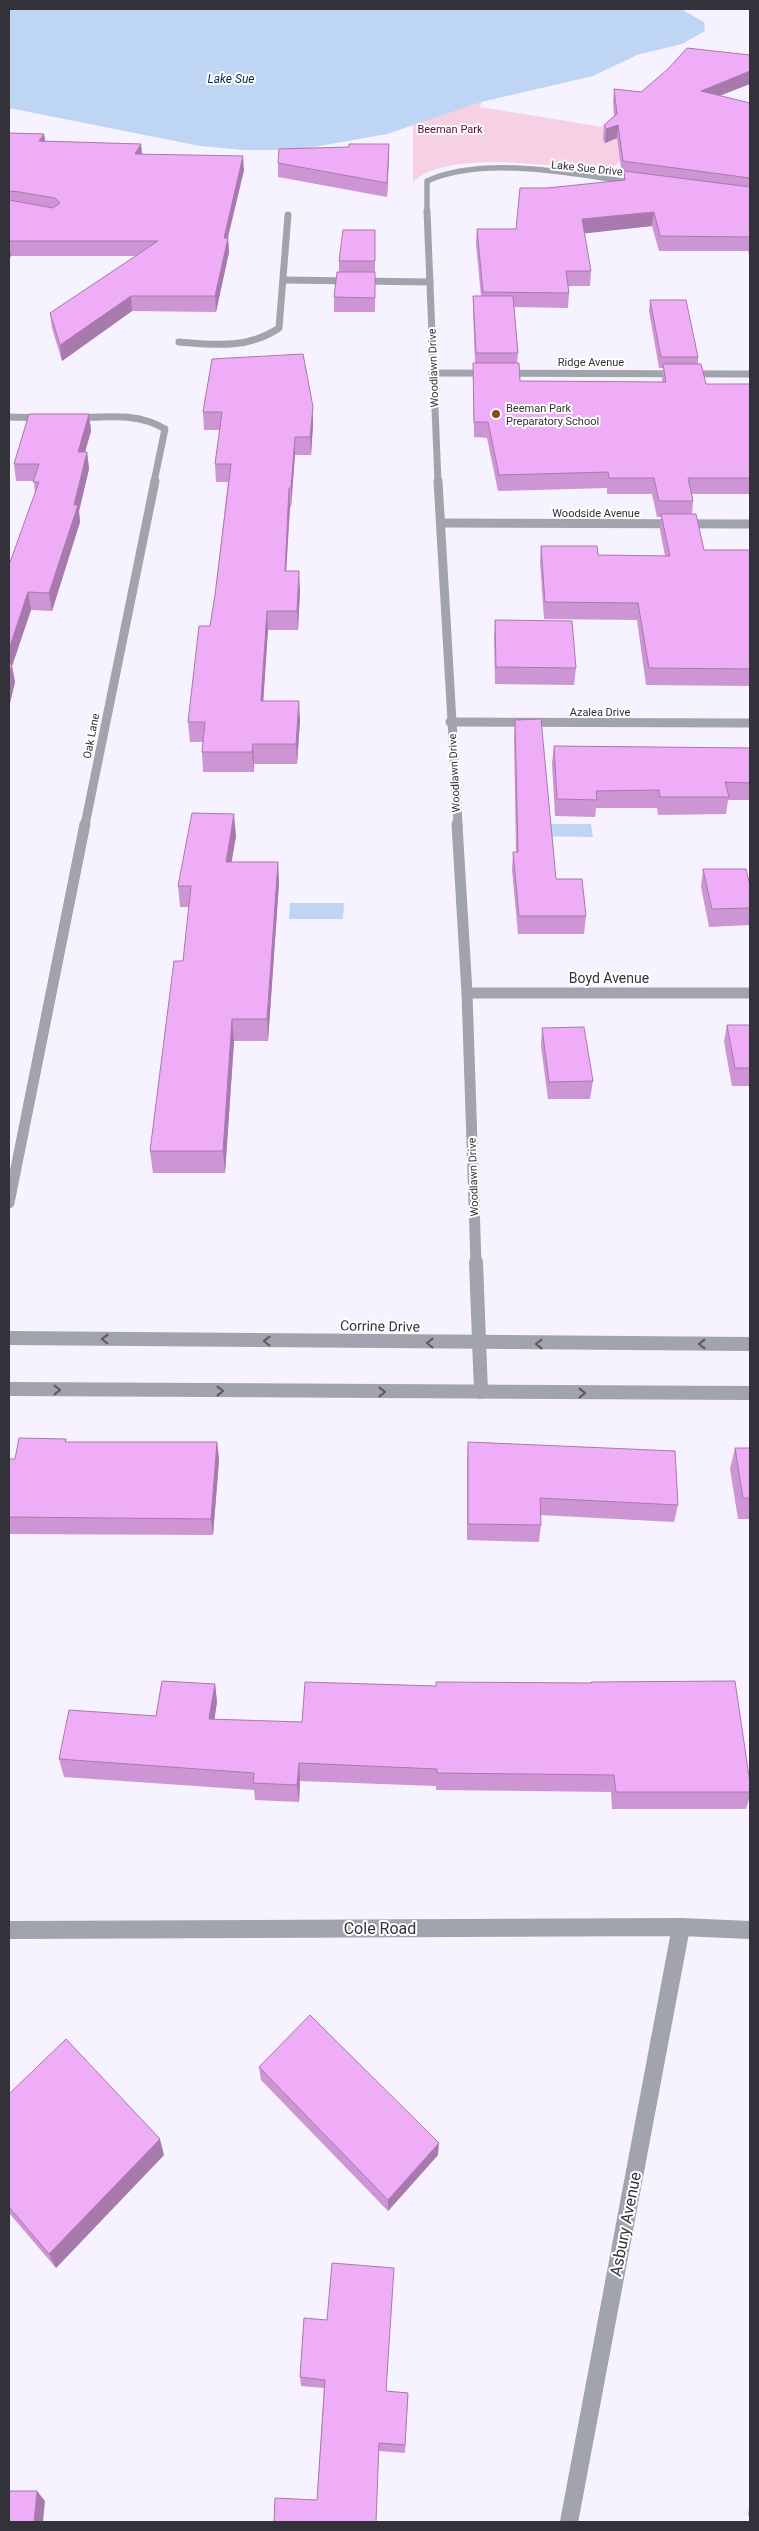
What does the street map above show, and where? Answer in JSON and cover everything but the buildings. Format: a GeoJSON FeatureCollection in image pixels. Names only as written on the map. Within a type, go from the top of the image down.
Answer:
{"type":"FeatureCollection","features":[{"type":"Feature","properties":{"kind":"street","name":"Lake Sue Drive"},"geometry":{"type":"LineString","coordinates":[[452,171],[499,169],[644,184]]}},
{"type":"Feature","properties":{"kind":"street","name":"Woodlawn Drive"},"geometry":{"type":"LineString","coordinates":[[452,171],[435,175],[427,181],[426,190],[432,373],[450,722],[467,993],[481,1392]]}},
{"type":"Feature","properties":{"kind":"street"},"geometry":{"type":"LineString","coordinates":[[179,342],[221,345],[245,343],[267,338],[279,328],[288,215]]}},
{"type":"Feature","properties":{"kind":"street"},"geometry":{"type":"LineString","coordinates":[[284,280],[430,282]]}},
{"type":"Feature","properties":{"kind":"street","name":"Ridge Avenue"},"geometry":{"type":"LineString","coordinates":[[432,373],[750,374]]}},
{"type":"Feature","properties":{"kind":"street","name":"Oak Lane"},"geometry":{"type":"LineString","coordinates":[[9,417],[136,418],[157,422],[165,429],[9,1203]]}},
{"type":"Feature","properties":{"kind":"street","name":"Woodside Avenue"},"geometry":{"type":"LineString","coordinates":[[441,523],[750,524]]}},
{"type":"Feature","properties":{"kind":"street","name":"Azalea Drive"},"geometry":{"type":"LineString","coordinates":[[450,722],[750,723]]}},
{"type":"Feature","properties":{"kind":"street","name":"Boyd Avenue"},"geometry":{"type":"LineString","coordinates":[[467,993],[750,993]]}},
{"type":"Feature","properties":{"kind":"street","name":"Corrine Drive"},"geometry":{"type":"LineString","coordinates":[[9,1338],[478,1344],[750,1344]]}},
{"type":"Feature","properties":{"kind":"street"},"geometry":{"type":"LineString","coordinates":[[9,1390],[750,1393]]}},
{"type":"Feature","properties":{"kind":"street","name":"Cole Road"},"geometry":{"type":"LineString","coordinates":[[9,1930],[681,1926],[750,1930]]}},
{"type":"Feature","properties":{"kind":"street","name":"Asbury Avenue"},"geometry":{"type":"LineString","coordinates":[[569,2522],[681,1926]]}},
{"type":"Feature","properties":{"kind":"green space","name":"Beeman Park"},"geometry":{"type":"Polygon","coordinates":[[[413,78],[488,79],[480,107],[652,135],[607,172],[535,164],[478,163],[452,165],[429,172],[413,182],[413,78]]]}},
{"type":"Feature","properties":{"kind":"water","name":"Lake Sue"},"geometry":{"type":"Polygon","coordinates":[[[9,9],[681,9],[704,22],[705,31],[682,44],[637,55],[593,76],[481,102],[387,134],[297,150],[244,150],[200,146],[9,108],[9,9]]]}},
{"type":"Feature","properties":{"kind":"water"},"geometry":{"type":"Polygon","coordinates":[[[525,824],[591,824],[593,837],[526,836],[525,824]]]}},
{"type":"Feature","properties":{"kind":"water"},"geometry":{"type":"Polygon","coordinates":[[[290,903],[344,903],[343,919],[289,919],[290,903]]]}},
{"type":"Feature","properties":{"kind":"place","name":"Beeman Park Preparatory School"},"geometry":{"type":"Point","coordinates":[496,414]}}]}
